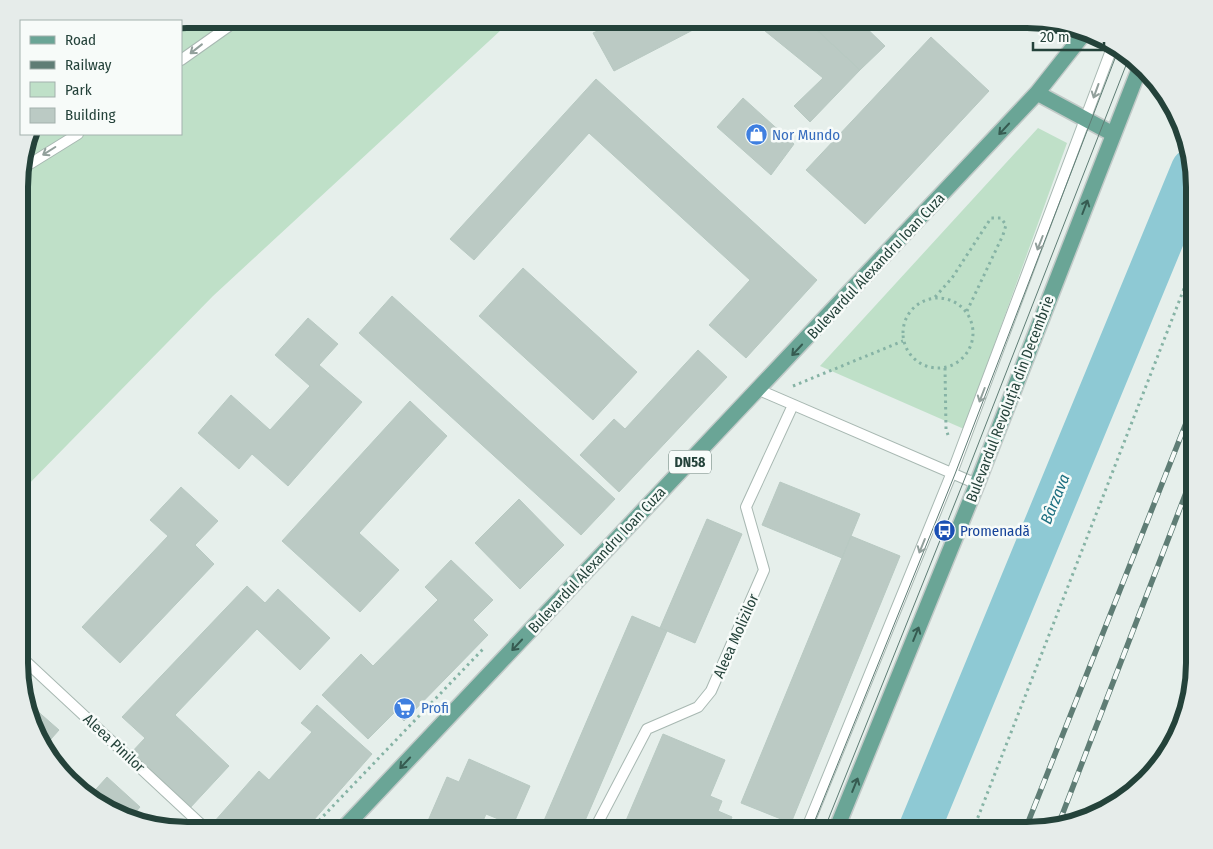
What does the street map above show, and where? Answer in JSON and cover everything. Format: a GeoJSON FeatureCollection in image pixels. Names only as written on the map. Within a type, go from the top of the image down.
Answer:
{"type":"FeatureCollection","features":[{"type":"Feature","properties":{"kind":"main road","name":"DN58"},"geometry":{"type":"LineString","coordinates":[[1037,94],[1081,37]]}},
{"type":"Feature","properties":{"kind":"main road","name":"Bulevardul Revoluția din Decembrie"},"geometry":{"type":"LineString","coordinates":[[839,822],[977,484],[1138,73]]}},
{"type":"Feature","properties":{"kind":"main road"},"geometry":{"type":"LineString","coordinates":[[1037,94],[1113,134]]}},
{"type":"Feature","properties":{"kind":"main road","name":"Bulevardul Alexandru Ioan Cuza"},"geometry":{"type":"LineString","coordinates":[[351,821],[765,393],[1037,94]]}},
{"type":"Feature","properties":{"kind":"lane"},"geometry":{"type":"LineString","coordinates":[[182,59],[226,28]]}},
{"type":"Feature","properties":{"kind":"lane"},"geometry":{"type":"LineString","coordinates":[[809,822],[952,473],[1110,52]]}},
{"type":"Feature","properties":{"kind":"lane"},"geometry":{"type":"LineString","coordinates":[[29,164],[76,135]]}},
{"type":"Feature","properties":{"kind":"lane"},"geometry":{"type":"LineString","coordinates":[[765,393],[977,484]]}},
{"type":"Feature","properties":{"kind":"lane","name":"Aleea Molizilor"},"geometry":{"type":"LineString","coordinates":[[598,821],[647,729],[698,707],[711,691],[764,570],[746,507],[793,404]]}},
{"type":"Feature","properties":{"kind":"lane","name":"Aleea Pinilor"},"geometry":{"type":"LineString","coordinates":[[28,663],[197,821]]}},
{"type":"Feature","properties":{"kind":"path"},"geometry":{"type":"LineString","coordinates":[[935,297],[952,278],[991,218],[1001,218],[1006,225],[1003,235],[967,311]]}},
{"type":"Feature","properties":{"kind":"path"},"geometry":{"type":"LineString","coordinates":[[976,822],[1185,286]]}},
{"type":"Feature","properties":{"kind":"path"},"geometry":{"type":"LineString","coordinates":[[935,297],[947,298],[958,303],[967,311],[973,328],[972,346],[961,360],[945,368],[931,368],[919,363],[909,353],[903,341],[903,328],[906,317],[913,307],[923,300],[935,297]]}},
{"type":"Feature","properties":{"kind":"path"},"geometry":{"type":"LineString","coordinates":[[765,393],[903,341]]}},
{"type":"Feature","properties":{"kind":"path"},"geometry":{"type":"LineString","coordinates":[[945,368],[946,429],[949,437]]}},
{"type":"Feature","properties":{"kind":"green space"},"geometry":{"type":"Polygon","coordinates":[[[182,28],[505,28],[501,30],[213,296],[28,485],[28,186],[29,166],[36,135],[182,135],[182,28]]]}},
{"type":"Feature","properties":{"kind":"green space"},"geometry":{"type":"Polygon","coordinates":[[[1038,128],[1067,143],[964,429],[820,366],[1038,128]]]}},
{"type":"Feature","properties":{"kind":"building"},"geometry":{"type":"Polygon","coordinates":[[[604,28],[697,28],[614,71],[593,33],[604,28]]]}},
{"type":"Feature","properties":{"kind":"building"},"geometry":{"type":"Polygon","coordinates":[[[761,28],[815,28],[860,70],[810,122],[794,106],[823,78],[761,28]]]}},
{"type":"Feature","properties":{"kind":"building"},"geometry":{"type":"Polygon","coordinates":[[[815,28],[866,28],[885,46],[860,70],[815,28]]]}},
{"type":"Feature","properties":{"kind":"building"},"geometry":{"type":"Polygon","coordinates":[[[931,37],[989,91],[865,224],[806,170],[931,37]]]}},
{"type":"Feature","properties":{"kind":"building"},"geometry":{"type":"Polygon","coordinates":[[[596,79],[817,280],[746,358],[709,325],[750,280],[589,133],[474,260],[450,239],[596,79]]]}},
{"type":"Feature","properties":{"kind":"building","name":"Nor Mundo"},"geometry":{"type":"Polygon","coordinates":[[[743,98],[794,144],[771,175],[717,127],[743,98]]]}},
{"type":"Feature","properties":{"kind":"building"},"geometry":{"type":"Polygon","coordinates":[[[523,268],[637,372],[593,420],[479,316],[523,268]]]}},
{"type":"Feature","properties":{"kind":"building"},"geometry":{"type":"Polygon","coordinates":[[[392,296],[615,499],[581,535],[359,333],[392,296]]]}},
{"type":"Feature","properties":{"kind":"building"},"geometry":{"type":"Polygon","coordinates":[[[308,318],[338,344],[319,365],[362,402],[288,486],[252,454],[239,469],[198,433],[231,395],[270,430],[310,386],[275,355],[308,318]]]}},
{"type":"Feature","properties":{"kind":"building"},"geometry":{"type":"Polygon","coordinates":[[[698,350],[727,377],[619,492],[580,455],[614,419],[625,429],[698,350]]]}},
{"type":"Feature","properties":{"kind":"building"},"geometry":{"type":"Polygon","coordinates":[[[410,401],[447,436],[359,533],[399,570],[360,612],[282,541],[410,401]]]}},
{"type":"Feature","properties":{"kind":"building"},"geometry":{"type":"Polygon","coordinates":[[[780,482],[860,514],[842,558],[762,525],[780,482]]]}},
{"type":"Feature","properties":{"kind":"building"},"geometry":{"type":"Polygon","coordinates":[[[181,487],[218,521],[195,545],[214,564],[120,663],[82,627],[168,536],[150,520],[181,487]]]}},
{"type":"Feature","properties":{"kind":"building"},"geometry":{"type":"Polygon","coordinates":[[[519,499],[564,545],[520,589],[475,543],[519,499]]]}},
{"type":"Feature","properties":{"kind":"building"},"geometry":{"type":"Polygon","coordinates":[[[707,519],[742,534],[695,643],[660,628],[707,519]]]}},
{"type":"Feature","properties":{"kind":"building"},"geometry":{"type":"Polygon","coordinates":[[[851,536],[900,556],[792,822],[741,803],[851,536]]]}},
{"type":"Feature","properties":{"kind":"building"},"geometry":{"type":"Polygon","coordinates":[[[451,560],[493,600],[473,620],[488,635],[404,721],[395,712],[368,739],[322,695],[361,654],[373,666],[438,600],[425,587],[451,560]]]}},
{"type":"Feature","properties":{"kind":"building"},"geometry":{"type":"Polygon","coordinates":[[[247,586],[265,603],[278,589],[330,638],[300,670],[257,629],[175,715],[229,766],[189,809],[130,754],[145,738],[122,717],[247,586]]]}},
{"type":"Feature","properties":{"kind":"building"},"geometry":{"type":"Polygon","coordinates":[[[632,616],[667,631],[585,821],[544,821],[632,616]]]}},
{"type":"Feature","properties":{"kind":"building"},"geometry":{"type":"Polygon","coordinates":[[[317,705],[372,754],[313,821],[215,821],[259,771],[269,780],[312,732],[301,723],[317,705]]]}},
{"type":"Feature","properties":{"kind":"building"},"geometry":{"type":"Polygon","coordinates":[[[35,709],[59,730],[49,742],[35,709]]]}},
{"type":"Feature","properties":{"kind":"building"},"geometry":{"type":"Polygon","coordinates":[[[663,734],[725,760],[710,796],[722,801],[718,811],[732,817],[730,822],[689,820],[688,822],[626,822],[663,734]]]}},
{"type":"Feature","properties":{"kind":"building"},"geometry":{"type":"Polygon","coordinates":[[[469,759],[530,786],[515,821],[504,821],[486,814],[483,821],[428,821],[447,777],[459,782],[469,759]]]}},
{"type":"Feature","properties":{"kind":"building"},"geometry":{"type":"Polygon","coordinates":[[[107,777],[140,807],[135,812],[107,800],[94,792],[107,777]]]}},
{"type":"Feature","properties":{"kind":"waterway","name":"Bârzava"},"geometry":{"type":"LineString","coordinates":[[922,822],[1185,186]]}},
{"type":"Feature","properties":{"kind":"tram line"},"geometry":{"type":"LineString","coordinates":[[814,822],[955,474],[1116,56]]}},
{"type":"Feature","properties":{"kind":"tram line"},"geometry":{"type":"LineString","coordinates":[[827,822],[965,478],[1127,63]]}},
{"type":"Feature","properties":{"kind":"railway"},"geometry":{"type":"LineString","coordinates":[[1028,822],[1185,426]]}},
{"type":"Feature","properties":{"kind":"railway"},"geometry":{"type":"LineString","coordinates":[[1061,817],[1185,495]]}},
{"type":"Feature","properties":{"kind":"place","name":"Nor Mundo"},"geometry":{"type":"Point","coordinates":[756,135]}},
{"type":"Feature","properties":{"kind":"place","name":"Promenadă"},"geometry":{"type":"Point","coordinates":[944,531]}},
{"type":"Feature","properties":{"kind":"place","name":"Profi"},"geometry":{"type":"Point","coordinates":[405,708]}}]}
